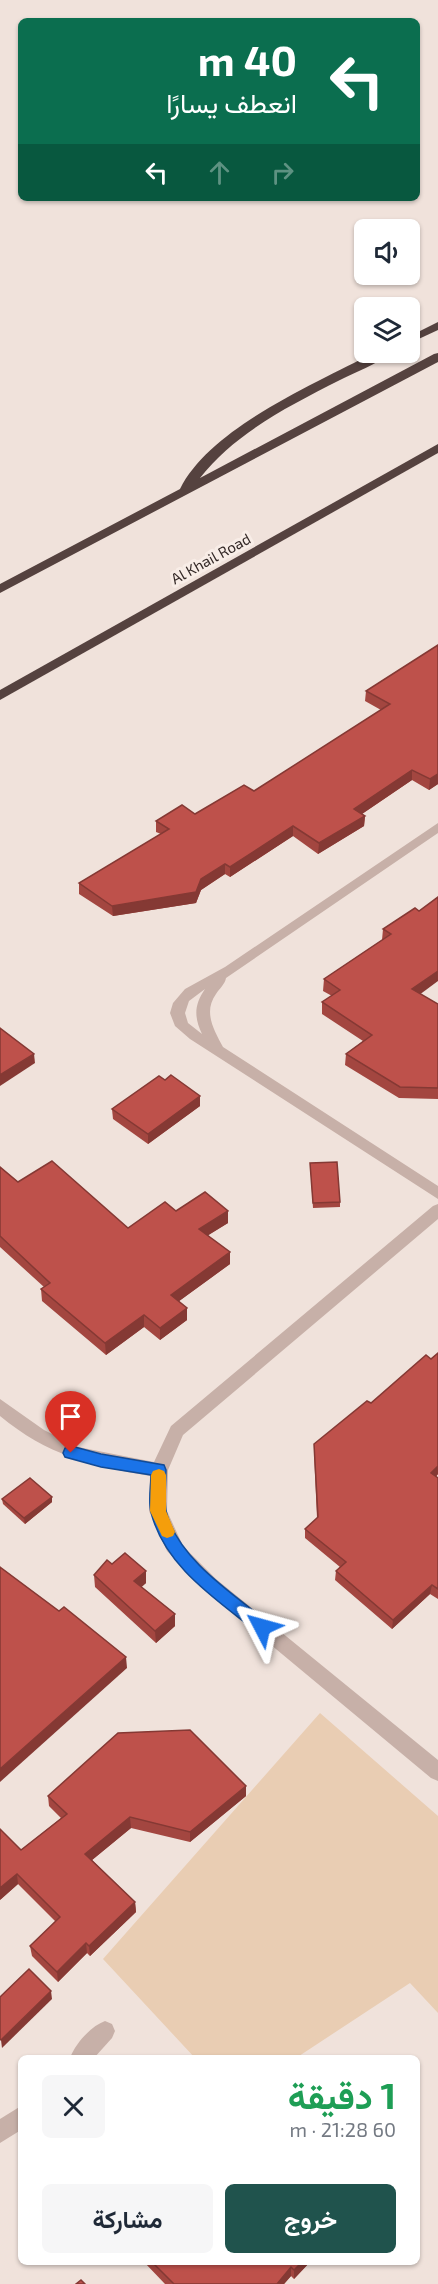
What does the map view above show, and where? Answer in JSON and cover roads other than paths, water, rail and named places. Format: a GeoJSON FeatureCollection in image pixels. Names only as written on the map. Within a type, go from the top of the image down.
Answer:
{"type":"FeatureCollection","features":[{"type":"Feature","properties":{"kind":"highway"},"geometry":{"type":"LineString","coordinates":[[420,335],[438,325]]}},
{"type":"Feature","properties":{"kind":"highway"},"geometry":{"type":"LineString","coordinates":[[0,589],[438,357]]}},
{"type":"Feature","properties":{"kind":"highway"},"geometry":{"type":"LineString","coordinates":[[183,491],[204,463],[242,431],[366,363]]}},
{"type":"Feature","properties":{"kind":"highway","name":"Al Khail Road"},"geometry":{"type":"LineString","coordinates":[[0,696],[438,448]]}},
{"type":"Feature","properties":{"kind":"street"},"geometry":{"type":"LineString","coordinates":[[438,826],[228,971],[186,995],[179,1005],[177,1017],[183,1028],[438,1193]]}},
{"type":"Feature","properties":{"kind":"street"},"geometry":{"type":"LineString","coordinates":[[216,1048],[201,1020],[201,1008],[205,998],[228,971]]}},
{"type":"Feature","properties":{"kind":"street"},"geometry":{"type":"LineString","coordinates":[[438,1210],[177,1431],[159,1470],[158,1511],[176,1551],[210,1584],[438,1772]]}},
{"type":"Feature","properties":{"kind":"street"},"geometry":{"type":"LineString","coordinates":[[0,1406],[43,1440],[71,1453],[101,1461],[159,1470]]}},
{"type":"Feature","properties":{"kind":"street"},"geometry":{"type":"LineString","coordinates":[[83,2055],[105,2031]]}},
{"type":"Feature","properties":{"kind":"street"},"geometry":{"type":"LineString","coordinates":[[0,2132],[18,2119]]}}]}
